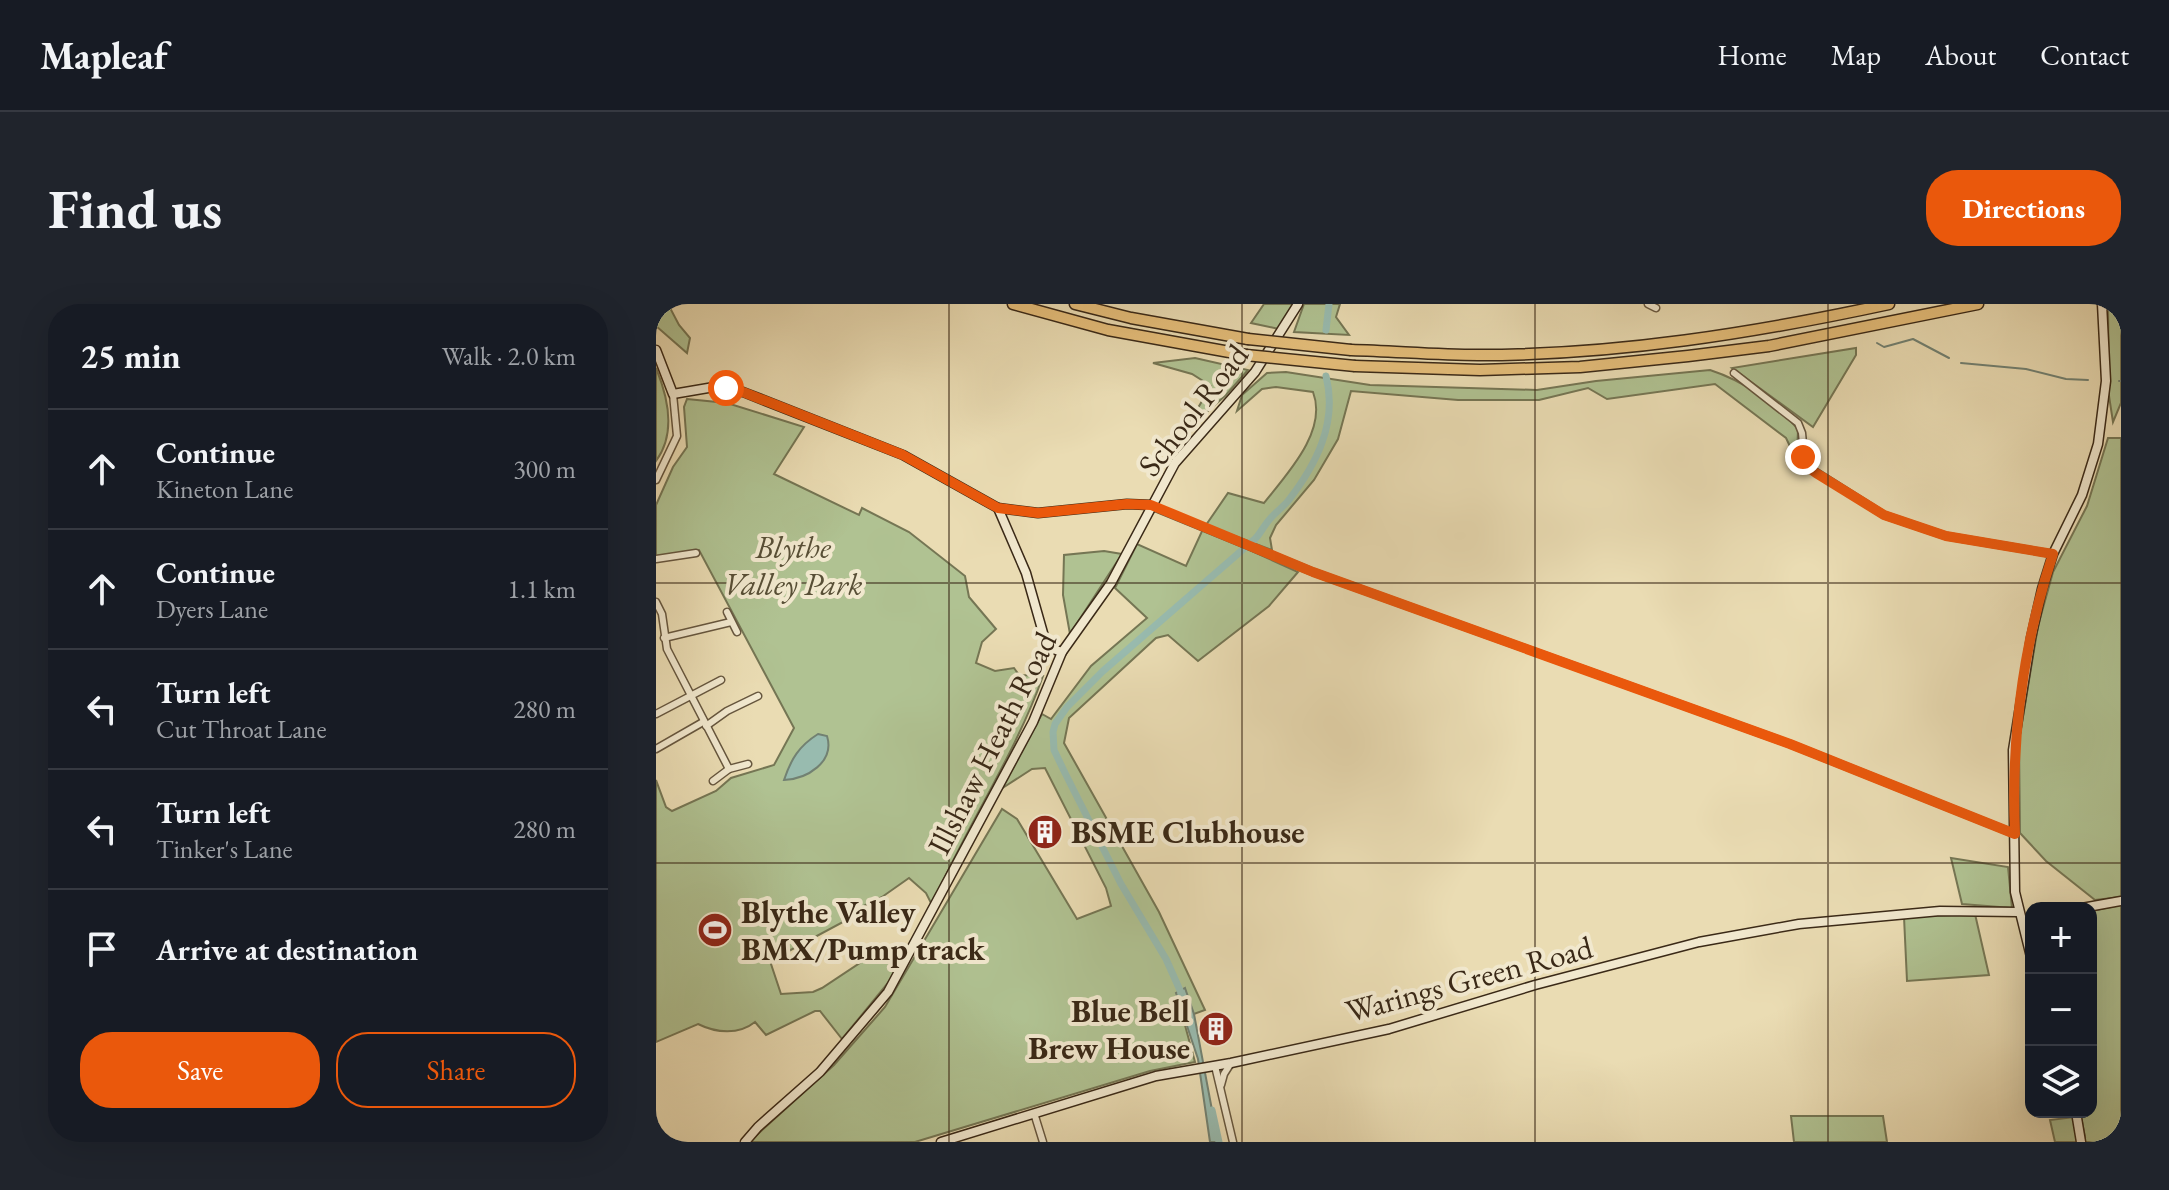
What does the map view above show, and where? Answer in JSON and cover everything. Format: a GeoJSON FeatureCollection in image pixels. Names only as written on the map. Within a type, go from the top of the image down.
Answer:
{"type":"FeatureCollection","features":[{"type":"Feature","properties":{"kind":"highway"},"geometry":{"type":"LineString","coordinates":[[1013,304],[1108,330],[1246,355],[1355,366],[1494,370],[1580,367],[1769,346],[1978,304]]}},
{"type":"Feature","properties":{"kind":"highway"},"geometry":{"type":"LineString","coordinates":[[1075,304],[1131,318],[1248,339],[1351,350],[1479,355],[1603,349],[1779,328],[1889,304]]}},
{"type":"Feature","properties":{"kind":"street","name":"School Road"},"geometry":{"type":"LineString","coordinates":[[1151,505],[1175,463],[1246,384],[1284,331],[1298,304]]}},
{"type":"Feature","properties":{"kind":"street"},"geometry":{"type":"LineString","coordinates":[[1648,304],[1656,308]]}},
{"type":"Feature","properties":{"kind":"street"},"geometry":{"type":"LineString","coordinates":[[2025,936],[2015,892],[2013,750],[2042,589],[2053,554],[2082,495],[2098,444],[2106,381],[2102,304]]}},
{"type":"Feature","properties":{"kind":"street"},"geometry":{"type":"LineString","coordinates":[[656,350],[673,394],[677,436],[656,480]]}},
{"type":"Feature","properties":{"kind":"street"},"geometry":{"type":"LineString","coordinates":[[1734,373],[1798,423],[1805,465],[1884,515],[1946,536],[2053,554]]}},
{"type":"Feature","properties":{"kind":"street"},"geometry":{"type":"LineString","coordinates":[[673,394],[714,387],[743,392],[903,455],[998,508],[1038,513],[1127,504],[1151,505],[1313,572],[1790,744],[2015,834]]}},
{"type":"Feature","properties":{"kind":"street","name":"Illshaw Heath Road"},"geometry":{"type":"LineString","coordinates":[[745,1142],[820,1072],[888,992],[1038,713],[1062,652],[1111,583],[1151,505]]}},
{"type":"Feature","properties":{"kind":"street"},"geometry":{"type":"LineString","coordinates":[[998,508],[1026,573],[1053,671]]}},
{"type":"Feature","properties":{"kind":"street"},"geometry":{"type":"LineString","coordinates":[[656,559],[696,553]]}},
{"type":"Feature","properties":{"kind":"street"},"geometry":{"type":"LineString","coordinates":[[656,602],[662,614],[667,649],[729,769]]}},
{"type":"Feature","properties":{"kind":"street"},"geometry":{"type":"LineString","coordinates":[[727,612],[737,632]]}},
{"type":"Feature","properties":{"kind":"street"},"geometry":{"type":"LineString","coordinates":[[664,638],[731,622]]}},
{"type":"Feature","properties":{"kind":"street"},"geometry":{"type":"LineString","coordinates":[[1047,647],[1062,652]]}},
{"type":"Feature","properties":{"kind":"street"},"geometry":{"type":"LineString","coordinates":[[656,651],[667,649]]}},
{"type":"Feature","properties":{"kind":"street"},"geometry":{"type":"LineString","coordinates":[[656,714],[721,680]]}},
{"type":"Feature","properties":{"kind":"street"},"geometry":{"type":"LineString","coordinates":[[656,749],[758,696]]}},
{"type":"Feature","properties":{"kind":"street"},"geometry":{"type":"LineString","coordinates":[[713,781],[729,769],[748,764]]}},
{"type":"Feature","properties":{"kind":"street"},"geometry":{"type":"LineString","coordinates":[[2097,905],[2121,901]]}},
{"type":"Feature","properties":{"kind":"street","name":"Warings Green Road"},"geometry":{"type":"LineString","coordinates":[[941,1142],[1156,1076],[1389,1029],[1535,985],[1739,933],[1799,924],[1940,911],[2025,916]]}},
{"type":"Feature","properties":{"kind":"street"},"geometry":{"type":"LineString","coordinates":[[1221,1086],[1231,1063]]}},
{"type":"Feature","properties":{"kind":"street"},"geometry":{"type":"LineString","coordinates":[[1212,1066],[1221,1086],[1233,1142]]}},
{"type":"Feature","properties":{"kind":"street"},"geometry":{"type":"LineString","coordinates":[[1034,1113],[1043,1142]]}},
{"type":"Feature","properties":{"kind":"street"},"geometry":{"type":"LineString","coordinates":[[2077,1118],[2081,1142]]}},
{"type":"Feature","properties":{"kind":"green space"},"geometry":{"type":"Polygon","coordinates":[[[656,304],[668,304],[690,338],[687,353],[656,326],[656,304]]]}},
{"type":"Feature","properties":{"kind":"green space"},"geometry":{"type":"Polygon","coordinates":[[[1264,304],[1294,304],[1279,329],[1251,323],[1264,304]]]}},
{"type":"Feature","properties":{"kind":"green space"},"geometry":{"type":"Polygon","coordinates":[[[1304,304],[1340,304],[1336,317],[1349,335],[1294,332],[1304,304]]]}},
{"type":"Feature","properties":{"kind":"green space"},"geometry":{"type":"Polygon","coordinates":[[[2108,304],[2121,305],[2121,403],[2113,422],[2109,396],[2108,304]]]}},
{"type":"Feature","properties":{"kind":"green space"},"geometry":{"type":"Polygon","coordinates":[[[1856,348],[1856,355],[1813,427],[1732,368],[1856,348]]]}},
{"type":"Feature","properties":{"kind":"green space"},"geometry":{"type":"Polygon","coordinates":[[[1195,358],[1248,370],[1226,395],[1183,433],[1211,386],[1192,374],[1153,363],[1195,358]]]}},
{"type":"Feature","properties":{"kind":"green space"},"geometry":{"type":"Polygon","coordinates":[[[656,368],[667,403],[668,427],[656,461],[656,368]]]}},
{"type":"Feature","properties":{"kind":"green space"},"geometry":{"type":"Polygon","coordinates":[[[1710,370],[1747,387],[1789,419],[1798,429],[1797,461],[1786,438],[1715,384],[1607,399],[1588,388],[1539,400],[1458,400],[1351,391],[1338,439],[1314,480],[1276,525],[1270,538],[1272,550],[1206,525],[1228,493],[1264,503],[1294,465],[1310,437],[1316,407],[1313,392],[1276,387],[1262,389],[1237,411],[1242,395],[1267,373],[1286,372],[1370,385],[1537,390],[1710,370]]]}},
{"type":"Feature","properties":{"kind":"green space","name":"Blythe Valley Park"},"geometry":{"type":"Polygon","coordinates":[[[687,399],[727,403],[804,427],[774,474],[859,515],[862,508],[909,532],[965,576],[969,597],[996,629],[982,642],[976,663],[995,671],[1014,668],[1019,675],[1043,676],[1005,763],[932,905],[926,893],[909,878],[882,897],[841,917],[843,922],[770,961],[781,994],[813,992],[878,951],[898,963],[892,978],[842,1039],[820,1011],[815,1011],[766,1035],[755,1022],[742,1029],[727,1031],[698,1024],[656,1042],[656,780],[666,807],[672,811],[716,791],[731,778],[774,765],[794,728],[699,550],[656,556],[656,505],[673,467],[687,447],[684,407],[687,399]]]}},
{"type":"Feature","properties":{"kind":"green space"},"geometry":{"type":"Polygon","coordinates":[[[2108,438],[2121,438],[2121,897],[2095,900],[2046,861],[2020,833],[2019,741],[2038,626],[2053,572],[2087,506],[2108,438]]]}},
{"type":"Feature","properties":{"kind":"green space"},"geometry":{"type":"Polygon","coordinates":[[[1203,529],[1298,572],[1269,606],[1198,661],[1168,635],[1156,638],[1069,718],[1064,743],[1159,912],[1205,1010],[1183,1018],[1195,1062],[1150,1071],[915,1142],[749,1142],[834,1065],[885,1007],[1002,809],[1017,819],[1077,919],[1111,906],[1106,888],[1045,768],[1032,769],[1001,789],[1042,714],[1051,719],[1091,666],[1147,618],[1115,588],[1137,544],[1186,566],[1203,529]]]}},
{"type":"Feature","properties":{"kind":"green space"},"geometry":{"type":"Polygon","coordinates":[[[1104,551],[1122,554],[1070,634],[1063,595],[1064,555],[1104,551]]]}},
{"type":"Feature","properties":{"kind":"green space"},"geometry":{"type":"Polygon","coordinates":[[[1951,858],[2008,867],[2012,908],[1962,904],[1951,858]]]}},
{"type":"Feature","properties":{"kind":"green space"},"geometry":{"type":"Polygon","coordinates":[[[2121,905],[2121,1142],[2055,1142],[2050,1120],[2074,1118],[2078,1138],[2085,1137],[2081,1118],[2097,1118],[2097,910],[2121,905]]]}},
{"type":"Feature","properties":{"kind":"green space"},"geometry":{"type":"Polygon","coordinates":[[[1975,914],[1989,975],[1907,981],[1904,917],[1975,914]]]}},
{"type":"Feature","properties":{"kind":"green space"},"geometry":{"type":"Polygon","coordinates":[[[1791,1116],[1883,1116],[1887,1142],[1794,1142],[1791,1116]]]}},
{"type":"Feature","properties":{"kind":"water"},"geometry":{"type":"Polygon","coordinates":[[[818,734],[827,736],[827,754],[823,761],[802,776],[784,780],[796,754],[818,734]]]}},
{"type":"Feature","properties":{"kind":"water"},"geometry":{"type":"Polygon","coordinates":[[[1185,988],[1194,1014],[1218,1142],[1210,1142],[1198,1059],[1176,993],[1185,988]]]}},
{"type":"Feature","properties":{"kind":"waterway"},"geometry":{"type":"LineString","coordinates":[[1326,330],[1329,304]]}},
{"type":"Feature","properties":{"kind":"waterway"},"geometry":{"type":"LineString","coordinates":[[1877,343],[1884,347],[1913,339],[1949,358]]}},
{"type":"Feature","properties":{"kind":"waterway"},"geometry":{"type":"LineString","coordinates":[[1961,363],[2026,369],[2066,379],[2088,380]]}},
{"type":"Feature","properties":{"kind":"waterway"},"geometry":{"type":"LineString","coordinates":[[1183,997],[1166,959],[1121,884],[1065,773],[1054,750],[1053,732],[1067,707],[1103,671],[1255,539],[1288,501],[1315,458],[1327,427],[1329,393],[1326,376]]}},
{"type":"Feature","properties":{"kind":"waterway"},"geometry":{"type":"LineString","coordinates":[[1212,1110],[1219,1142]]}},
{"type":"Feature","properties":{"kind":"place","name":"BSME Clubhouse"},"geometry":{"type":"Point","coordinates":[1045,832]}},
{"type":"Feature","properties":{"kind":"place","name":"Blythe Valley BMX/Pump track"},"geometry":{"type":"Point","coordinates":[715,930]}},
{"type":"Feature","properties":{"kind":"place","name":"Blue Bell Brew House"},"geometry":{"type":"Point","coordinates":[1216,1029]}},
{"type":"Feature","properties":{"kind":"route"},"geometry":{"type":"LineString","coordinates":[[726,388],[903,455],[998,508],[1038,513],[1127,504],[1151,505],[1313,572],[1790,744],[2015,834],[2013,750],[2031,638],[2053,554],[1946,536],[1884,515],[1816,473],[1805,465],[1803,457]]}}]}
